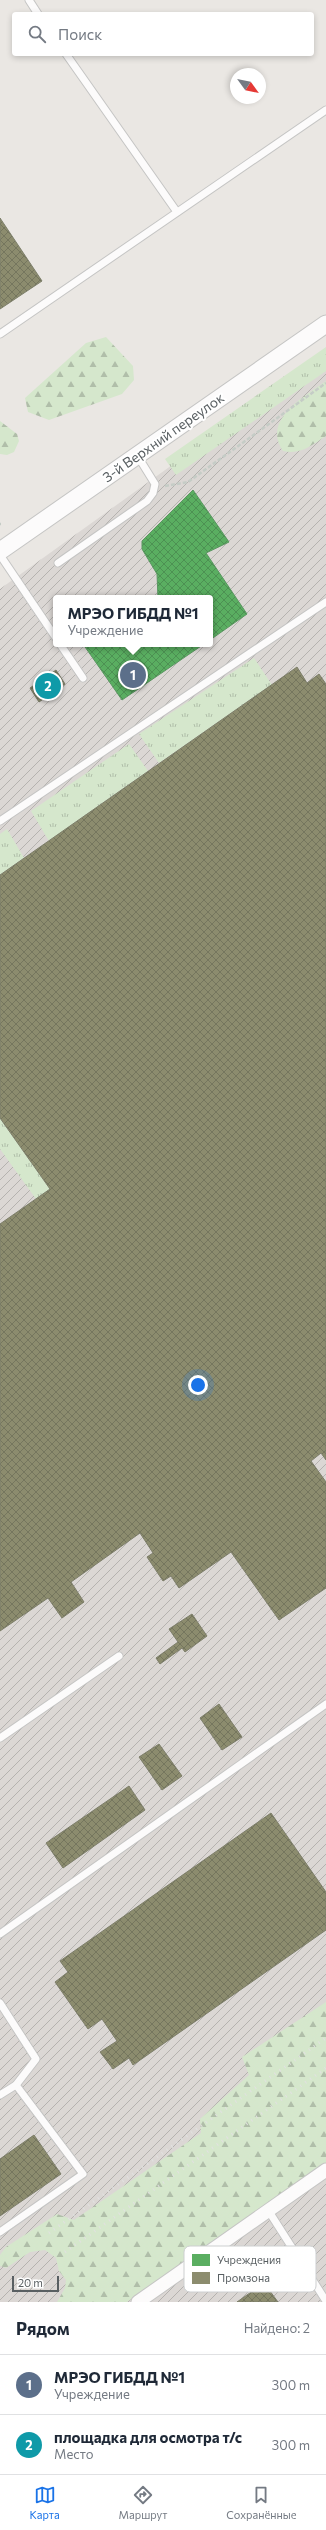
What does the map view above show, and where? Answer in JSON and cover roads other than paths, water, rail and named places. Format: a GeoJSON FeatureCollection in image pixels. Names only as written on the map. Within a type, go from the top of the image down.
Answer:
{"type":"FeatureCollection","features":[{"type":"Feature","properties":{"kind":"street","name":"3-й Верхний переулок"},"geometry":{"type":"LineString","coordinates":[[0,551],[326,324]]}},
{"type":"Feature","properties":{"kind":"street"},"geometry":{"type":"LineString","coordinates":[[217,2246],[326,2170]]}},
{"type":"Feature","properties":{"kind":"street"},"geometry":{"type":"LineString","coordinates":[[138,2302],[184,2269]]}},
{"type":"Feature","properties":{"kind":"lane"},"geometry":{"type":"LineString","coordinates":[[28,0],[37,12]]}},
{"type":"Feature","properties":{"kind":"lane"},"geometry":{"type":"LineString","coordinates":[[67,56],[177,212]]}},
{"type":"Feature","properties":{"kind":"lane"},"geometry":{"type":"LineString","coordinates":[[0,334],[326,110]]}},
{"type":"Feature","properties":{"kind":"lane"},"geometry":{"type":"LineString","coordinates":[[58,563],[148,501],[155,488],[152,476],[137,455]]}},
{"type":"Feature","properties":{"kind":"lane"},"geometry":{"type":"LineString","coordinates":[[0,555],[53,634]]}},
{"type":"Feature","properties":{"kind":"lane"},"geometry":{"type":"LineString","coordinates":[[0,821],[326,602]]}},
{"type":"Feature","properties":{"kind":"lane"},"geometry":{"type":"LineString","coordinates":[[62,647],[83,678]]}},
{"type":"Feature","properties":{"kind":"lane"},"geometry":{"type":"LineString","coordinates":[[0,1738],[119,1656]]}},
{"type":"Feature","properties":{"kind":"lane"},"geometry":{"type":"LineString","coordinates":[[0,1934],[326,1704]]}},
{"type":"Feature","properties":{"kind":"lane"},"geometry":{"type":"LineString","coordinates":[[0,2003],[36,2059],[16,2085],[0,2095]]}},
{"type":"Feature","properties":{"kind":"lane"},"geometry":{"type":"LineString","coordinates":[[0,2232],[83,2174],[16,2085]]}},
{"type":"Feature","properties":{"kind":"lane"},"geometry":{"type":"LineString","coordinates":[[268,2210],[291,2246]]}},
{"type":"Feature","properties":{"kind":"lane"},"geometry":{"type":"LineString","coordinates":[[316,2285],[326,2301]]}},
{"type":"Feature","properties":{"kind":"railway"},"geometry":{"type":"LineString","coordinates":[[49,2233],[326,2038]]}},
{"type":"Feature","properties":{"kind":"railway"},"geometry":{"type":"LineString","coordinates":[[65,2252],[326,2068]]}},
{"type":"Feature","properties":{"kind":"place","name":"МРЭО ГИБДД №1"},"geometry":{"type":"Point","coordinates":[133,675]}},
{"type":"Feature","properties":{"kind":"place","name":"площадка для осмотра т/с"},"geometry":{"type":"Point","coordinates":[48,686]}}]}
